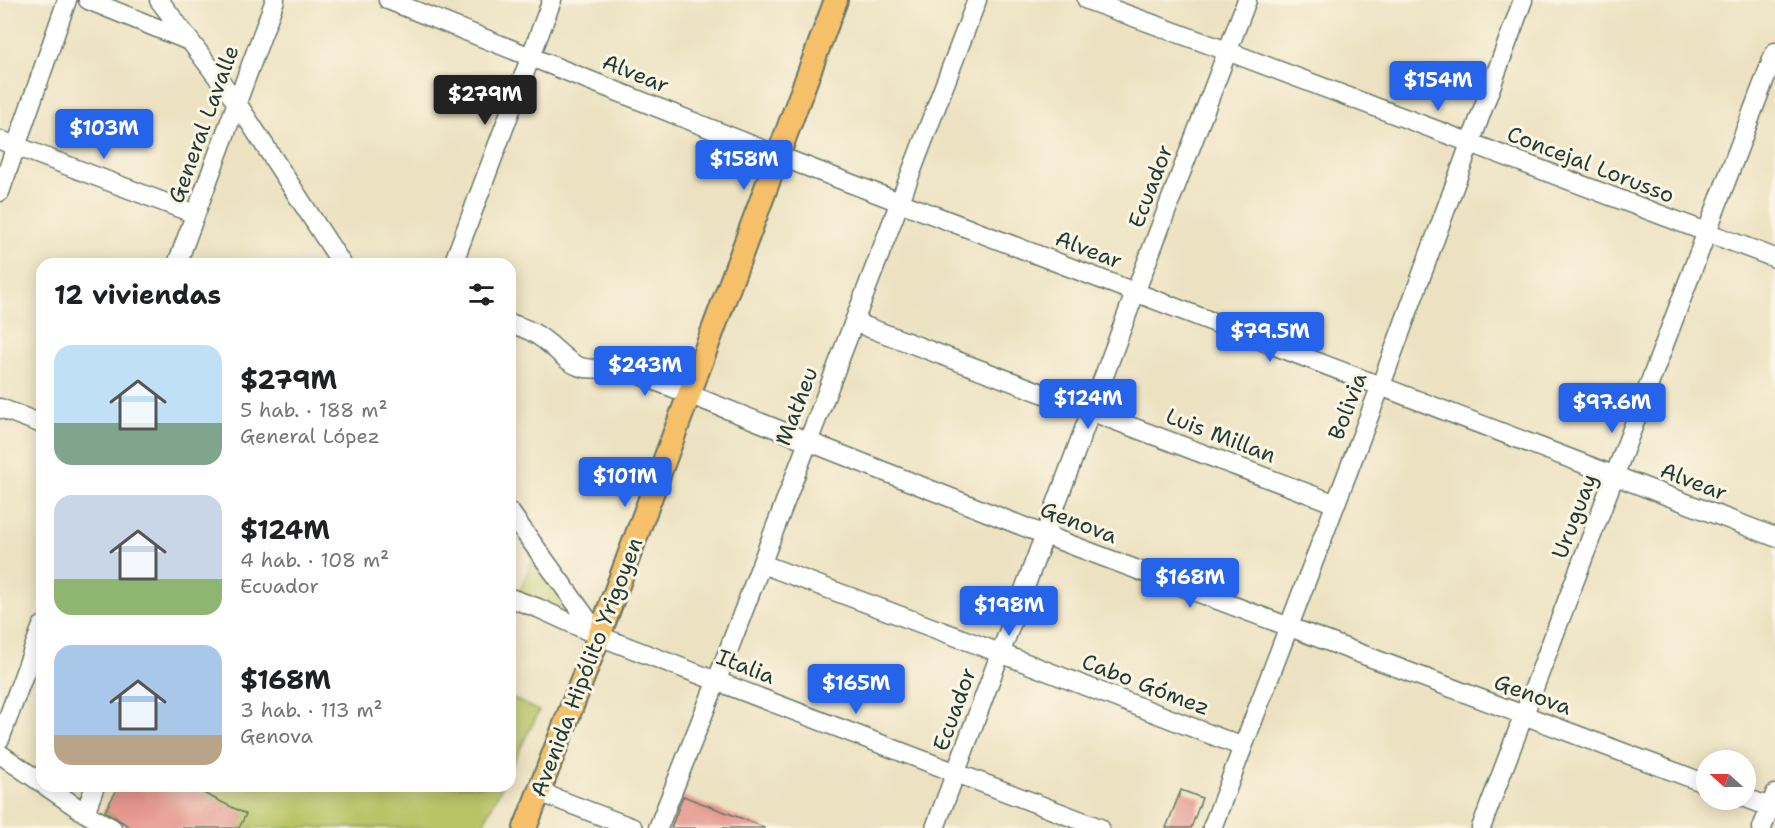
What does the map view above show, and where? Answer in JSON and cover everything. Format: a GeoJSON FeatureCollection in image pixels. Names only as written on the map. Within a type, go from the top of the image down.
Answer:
{"type":"FeatureCollection","features":[{"type":"Feature","properties":{"kind":"main road","name":"Avenida Hipólito Yrigoyen"},"geometry":{"type":"LineString","coordinates":[[525,828],[836,0]]}},
{"type":"Feature","properties":{"kind":"street"},"geometry":{"type":"LineString","coordinates":[[0,192],[8,143],[67,0]]}},
{"type":"Feature","properties":{"kind":"street"},"geometry":{"type":"LineString","coordinates":[[88,0],[189,41]]}},
{"type":"Feature","properties":{"kind":"street"},"geometry":{"type":"LineString","coordinates":[[159,0],[237,104],[338,258]]}},
{"type":"Feature","properties":{"kind":"street","name":"General Lavalle"},"geometry":{"type":"LineString","coordinates":[[179,258],[275,0]]}},
{"type":"Feature","properties":{"kind":"street","name":"Alvear"},"geometry":{"type":"LineString","coordinates":[[388,0],[779,156],[1775,537]]}},
{"type":"Feature","properties":{"kind":"street"},"geometry":{"type":"LineString","coordinates":[[455,258],[552,0]]}},
{"type":"Feature","properties":{"kind":"street","name":"Matheu"},"geometry":{"type":"LineString","coordinates":[[658,828],[762,564],[977,0]]}},
{"type":"Feature","properties":{"kind":"street","name":"Concejal Lorusso"},"geometry":{"type":"LineString","coordinates":[[1087,0],[1775,258]]}},
{"type":"Feature","properties":{"kind":"street","name":"Ecuador"},"geometry":{"type":"LineString","coordinates":[[935,828],[1247,0]]}},
{"type":"Feature","properties":{"kind":"street","name":"Bolivia"},"geometry":{"type":"LineString","coordinates":[[1212,828],[1381,385],[1523,0]]}},
{"type":"Feature","properties":{"kind":"street","name":"Uruguay"},"geometry":{"type":"LineString","coordinates":[[1481,828],[1775,52]]}},
{"type":"Feature","properties":{"kind":"street"},"geometry":{"type":"LineString","coordinates":[[8,143],[195,214]]}},
{"type":"Feature","properties":{"kind":"street","name":"Luis Millan"},"geometry":{"type":"LineString","coordinates":[[854,322],[1336,504]]}},
{"type":"Feature","properties":{"kind":"street","name":"Genova"},"geometry":{"type":"LineString","coordinates":[[516,325],[533,332],[567,361],[587,369],[615,365],[1045,535],[1696,780]]}},
{"type":"Feature","properties":{"kind":"street"},"geometry":{"type":"LineString","coordinates":[[0,408],[36,422]]}},
{"type":"Feature","properties":{"kind":"street"},"geometry":{"type":"LineString","coordinates":[[516,520],[599,636]]}},
{"type":"Feature","properties":{"kind":"street","name":"Cabo Gómez"},"geometry":{"type":"LineString","coordinates":[[762,564],[1242,747]]}},
{"type":"Feature","properties":{"kind":"street","name":"Italia"},"geometry":{"type":"LineString","coordinates":[[516,600],[599,636],[1100,828]]}},
{"type":"Feature","properties":{"kind":"street"},"geometry":{"type":"LineString","coordinates":[[0,739],[36,642]]}},
{"type":"Feature","properties":{"kind":"street"},"geometry":{"type":"LineString","coordinates":[[0,754],[36,779]]}},
{"type":"Feature","properties":{"kind":"street"},"geometry":{"type":"LineString","coordinates":[[55,792],[112,828]]}},
{"type":"Feature","properties":{"kind":"street"},"geometry":{"type":"LineString","coordinates":[[85,813],[93,792]]}},
{"type":"Feature","properties":{"kind":"street"},"geometry":{"type":"LineString","coordinates":[[539,792],[633,828]]}},
{"type":"Feature","properties":{"kind":"street"},"geometry":{"type":"LineString","coordinates":[[1756,800],[1773,804],[1762,828]]}},
{"type":"Feature","properties":{"kind":"green space"},"geometry":{"type":"Polygon","coordinates":[[[537,549],[587,629],[516,600],[537,549]]]}},
{"type":"Feature","properties":{"kind":"green space"},"geometry":{"type":"Polygon","coordinates":[[[516,700],[539,711],[516,757],[516,700]]]}},
{"type":"Feature","properties":{"kind":"green space"},"geometry":{"type":"Polygon","coordinates":[[[116,792],[499,792],[481,828],[131,828],[104,812],[116,792]]]}},
{"type":"Feature","properties":{"kind":"building"},"geometry":{"type":"Polygon","coordinates":[[[1181,790],[1202,798],[1191,828],[1166,828],[1181,790]]]}},
{"type":"Feature","properties":{"kind":"building"},"geometry":{"type":"Polygon","coordinates":[[[116,792],[201,792],[246,814],[239,828],[131,828],[105,811],[116,792]]]}},
{"type":"Feature","properties":{"kind":"building"},"geometry":{"type":"Polygon","coordinates":[[[683,796],[764,827],[764,828],[671,828],[683,796]]]}}]}
